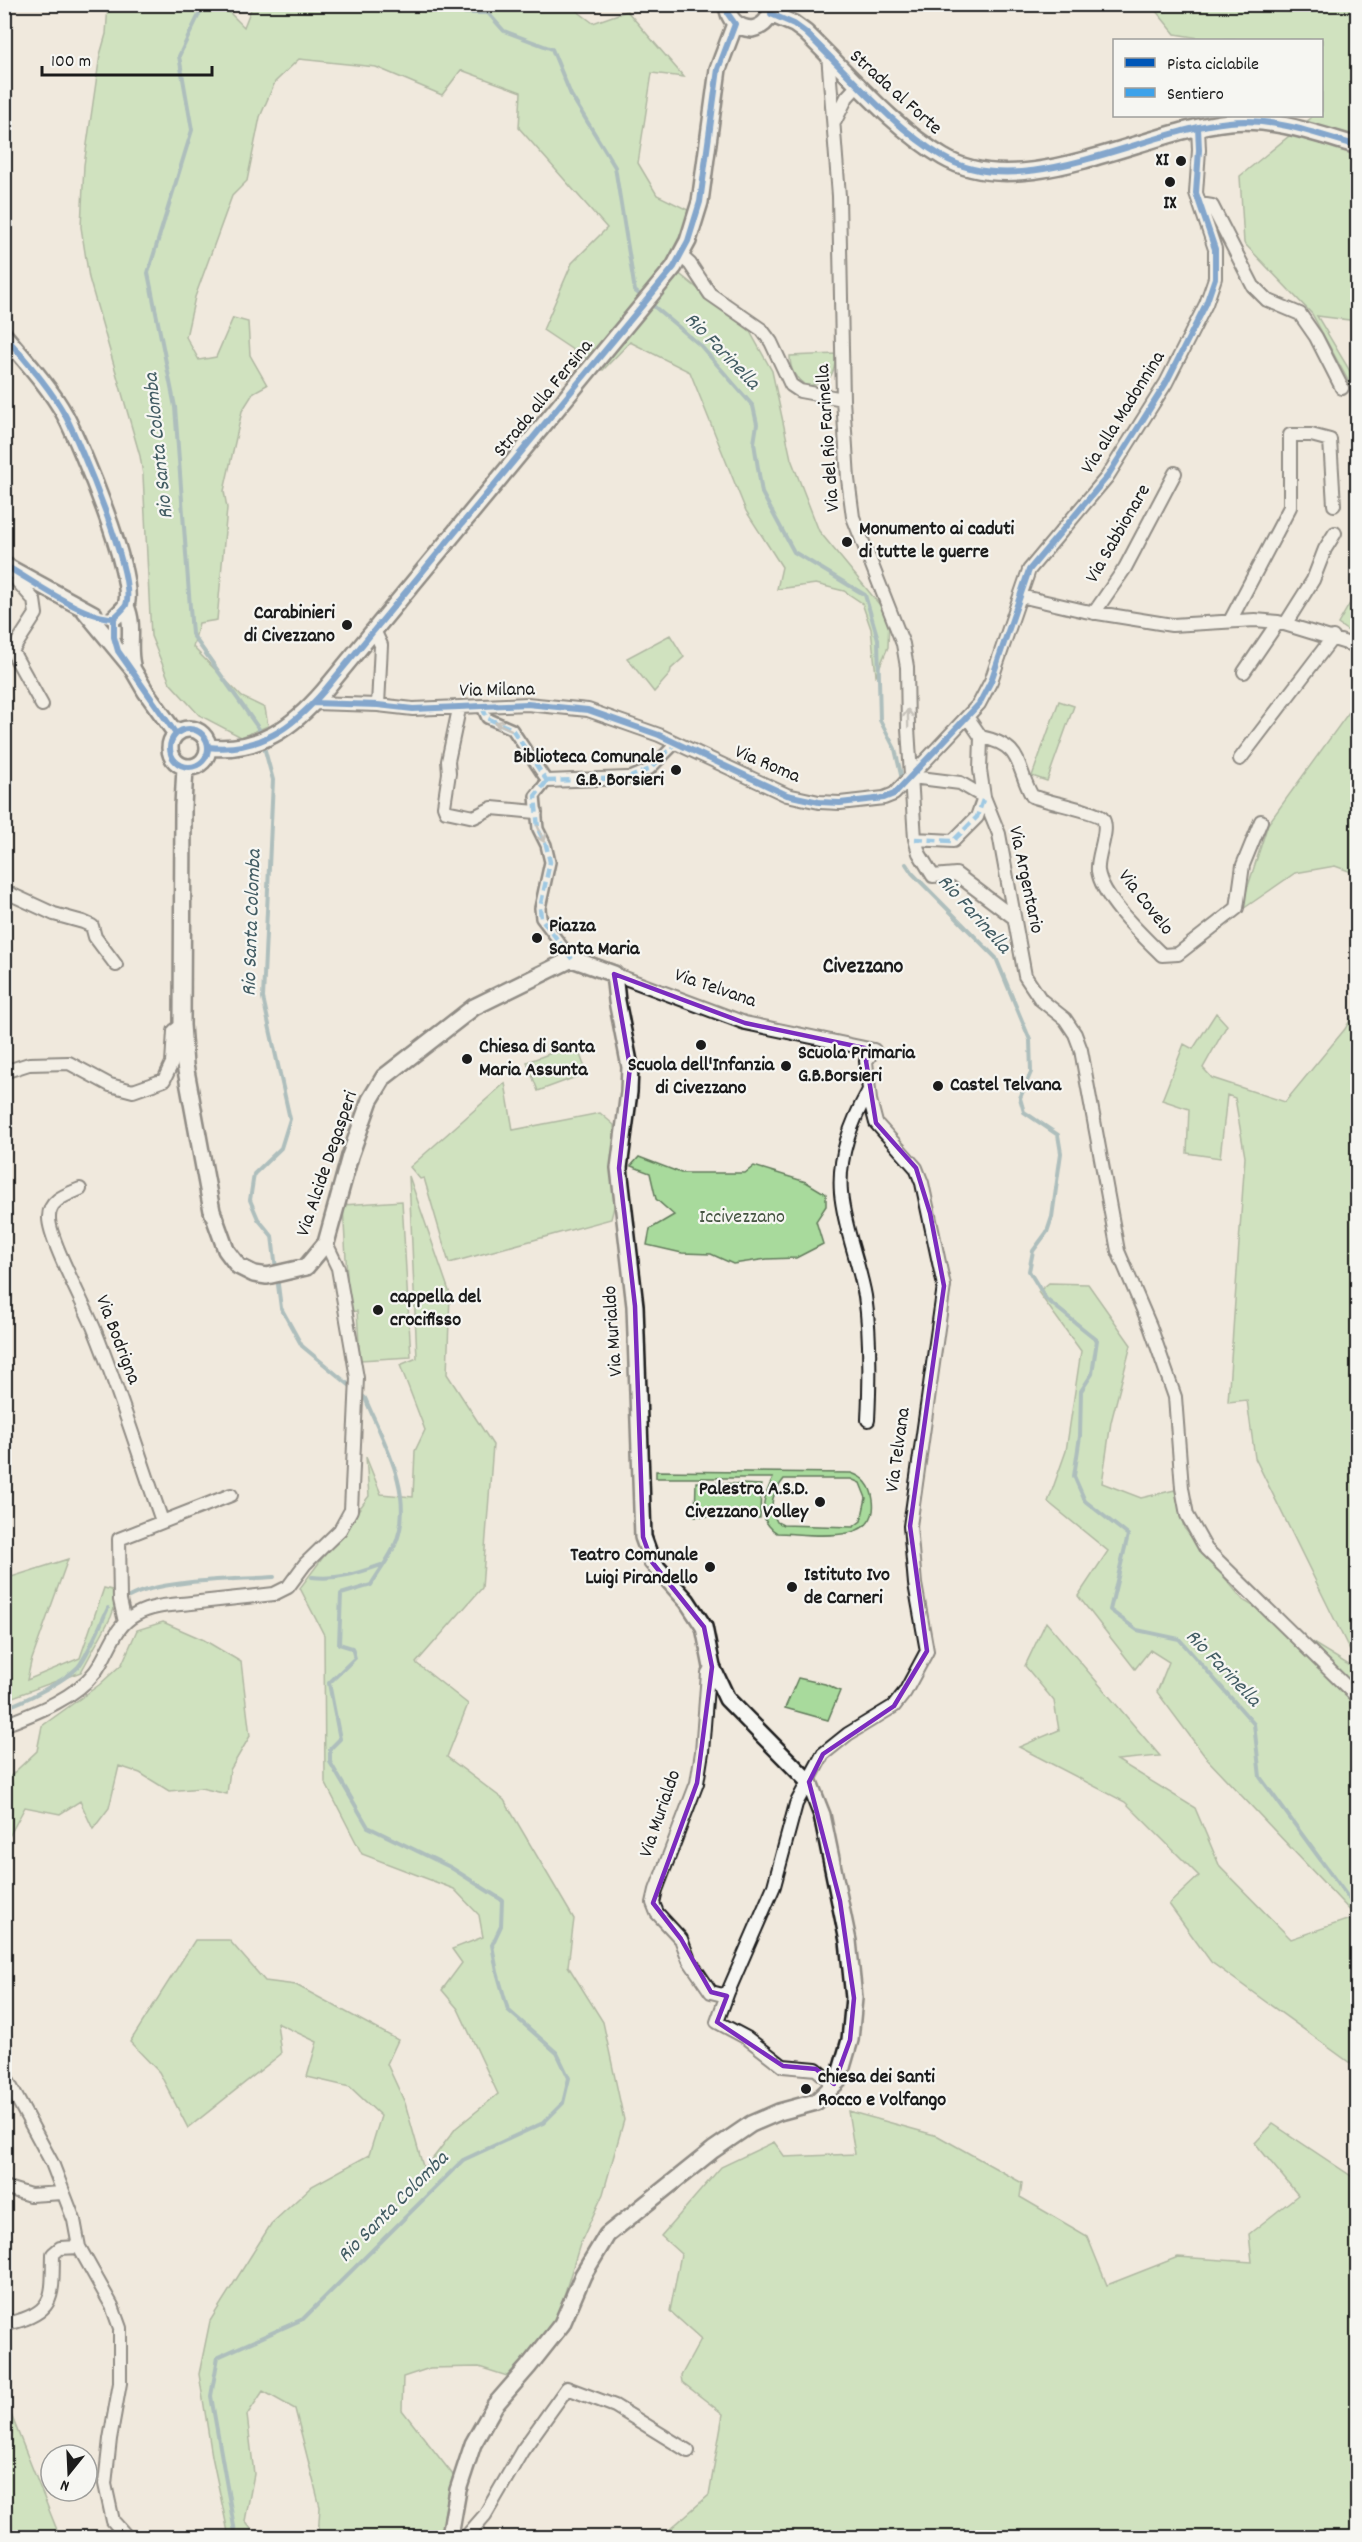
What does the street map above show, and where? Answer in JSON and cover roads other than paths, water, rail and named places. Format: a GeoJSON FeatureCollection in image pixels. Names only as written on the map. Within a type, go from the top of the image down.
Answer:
{"type":"FeatureCollection","features":[{"type":"Feature","properties":{"kind":"street"},"geometry":{"type":"LineString","coordinates":[[727,4],[728,14],[735,24],[752,29],[767,22],[772,9]]}},
{"type":"Feature","properties":{"kind":"street","name":"Strada al Forte"},"geometry":{"type":"LineString","coordinates":[[772,9],[794,24],[828,54],[915,137],[944,158],[974,169],[1012,173],[1044,170],[1198,127],[1230,121],[1254,121],[1299,129],[1358,146]]}},
{"type":"Feature","properties":{"kind":"street","name":"Strada alla Fersina"},"geometry":{"type":"LineString","coordinates":[[216,747],[241,747],[271,738],[296,721],[314,703],[664,281],[688,241],[700,202],[718,69],[735,24]]}},
{"type":"Feature","properties":{"kind":"street","name":"Via del Rio Farinella"},"geometry":{"type":"LineString","coordinates":[[828,54],[839,196],[843,399],[853,517],[903,644],[907,668],[908,728],[915,839]]}},
{"type":"Feature","properties":{"kind":"street"},"geometry":{"type":"LineString","coordinates":[[832,92],[856,82]]}},
{"type":"Feature","properties":{"kind":"street"},"geometry":{"type":"LineString","coordinates":[[835,122],[856,82]]}},
{"type":"Feature","properties":{"kind":"street","name":"Via alla Madonnina"},"geometry":{"type":"LineString","coordinates":[[912,777],[979,704],[991,681],[1029,570],[1107,477],[1166,384],[1206,304],[1215,278],[1215,249],[1196,193],[1198,127]]}},
{"type":"Feature","properties":{"kind":"street"},"geometry":{"type":"LineString","coordinates":[[1200,204],[1212,206],[1258,294],[1299,314],[1310,326],[1342,388]]}},
{"type":"Feature","properties":{"kind":"street"},"geometry":{"type":"LineString","coordinates":[[681,256],[690,264],[710,294],[762,330],[771,342],[791,385],[800,390],[843,399]]}},
{"type":"Feature","properties":{"kind":"street"},"geometry":{"type":"LineString","coordinates":[[4,335],[43,383],[65,415],[112,528],[127,579],[126,606],[131,618],[129,655],[132,668]]}},
{"type":"Feature","properties":{"kind":"street"},"geometry":{"type":"LineString","coordinates":[[1230,621],[1290,507],[1290,435],[1311,435],[1330,440],[1334,506]]}},
{"type":"Feature","properties":{"kind":"street","name":"Via Sabbionare"},"geometry":{"type":"LineString","coordinates":[[1094,613],[1125,568],[1175,473]]}},
{"type":"Feature","properties":{"kind":"street"},"geometry":{"type":"LineString","coordinates":[[1244,672],[1313,580],[1325,549],[1335,533]]}},
{"type":"Feature","properties":{"kind":"street"},"geometry":{"type":"LineString","coordinates":[[4,565],[85,611],[104,618],[114,618]]}},
{"type":"Feature","properties":{"kind":"street"},"geometry":{"type":"LineString","coordinates":[[20,573],[18,582],[34,600],[36,614],[12,651],[42,705]]}},
{"type":"Feature","properties":{"kind":"street","name":"Via Sabbionare"},"geometry":{"type":"LineString","coordinates":[[1020,596],[1094,613],[1172,625],[1230,621],[1282,622],[1353,645]]}},
{"type":"Feature","properties":{"kind":"street"},"geometry":{"type":"LineString","coordinates":[[118,651],[114,637],[114,618],[126,606]]}},
{"type":"Feature","properties":{"kind":"street"},"geometry":{"type":"LineString","coordinates":[[85,611],[132,668],[176,734]]}},
{"type":"Feature","properties":{"kind":"street"},"geometry":{"type":"LineString","coordinates":[[114,618],[130,639]]}},
{"type":"Feature","properties":{"kind":"street"},"geometry":{"type":"LineString","coordinates":[[374,630],[381,645],[378,705]]}},
{"type":"Feature","properties":{"kind":"street"},"geometry":{"type":"LineString","coordinates":[[1240,759],[1333,637]]}},
{"type":"Feature","properties":{"kind":"street","name":"Via Milana"},"geometry":{"type":"LineString","coordinates":[[314,703],[378,705],[412,709],[527,704],[588,710],[676,743]]}},
{"type":"Feature","properties":{"kind":"street"},"geometry":{"type":"LineString","coordinates":[[482,707],[487,718],[512,729],[547,781]]}},
{"type":"Feature","properties":{"kind":"street"},"geometry":{"type":"LineString","coordinates":[[459,708],[448,761],[449,773],[444,806],[446,811],[474,817],[492,808],[536,812]]}},
{"type":"Feature","properties":{"kind":"street"},"geometry":{"type":"LineString","coordinates":[[968,718],[981,737],[980,770],[984,797],[977,817],[953,841],[915,839],[919,853],[933,876],[956,874],[1013,917]]}},
{"type":"Feature","properties":{"kind":"street"},"geometry":{"type":"LineString","coordinates":[[192,728],[200,732],[216,747],[202,762],[194,766],[186,767],[176,762],[170,753],[170,743],[183,729],[192,728]]}},
{"type":"Feature","properties":{"kind":"street","name":"Via Covelo"},"geometry":{"type":"LineString","coordinates":[[981,737],[1011,748],[1024,770],[1025,782],[1032,796],[1050,803],[1099,815],[1104,820],[1106,827],[1098,871],[1104,888],[1162,956],[1178,954],[1237,908],[1242,865],[1261,821]]}},
{"type":"Feature","properties":{"kind":"street"},"geometry":{"type":"LineString","coordinates":[[547,781],[628,778],[650,769],[676,743]]}},
{"type":"Feature","properties":{"kind":"street","name":"Via Roma"},"geometry":{"type":"LineString","coordinates":[[676,743],[787,795],[819,802],[876,800],[894,794],[912,777]]}},
{"type":"Feature","properties":{"kind":"street","name":"Via Alcide Degasperi"},"geometry":{"type":"LineString","coordinates":[[186,767],[183,806],[182,1025],[185,1065],[212,1211],[218,1232],[226,1250],[238,1266],[254,1274],[272,1276],[306,1268],[326,1243],[350,1156],[370,1100],[384,1077],[413,1052],[474,1007],[572,959]]}},
{"type":"Feature","properties":{"kind":"street"},"geometry":{"type":"LineString","coordinates":[[912,777],[960,783],[984,797]]}},
{"type":"Feature","properties":{"kind":"street"},"geometry":{"type":"LineString","coordinates":[[547,781],[536,796],[538,829],[546,845],[550,862],[540,908],[541,918],[572,959]]}},
{"type":"Feature","properties":{"kind":"street","name":"Via Argentario"},"geometry":{"type":"LineString","coordinates":[[984,797],[999,834],[1025,976],[1041,1000],[1065,1019],[1075,1034],[1081,1050],[1118,1251],[1150,1326],[1175,1397],[1182,1488],[1187,1515],[1206,1549],[1358,1698]]}},
{"type":"Feature","properties":{"kind":"street"},"geometry":{"type":"LineString","coordinates":[[4,891],[54,914],[92,926],[95,937],[116,965]]}},
{"type":"Feature","properties":{"kind":"street","name":"Via Telvana"},"geometry":{"type":"LineString","coordinates":[[572,959],[745,1023],[874,1050],[866,1061],[868,1092],[876,1123],[916,1168],[930,1213],[944,1286],[910,1526],[915,1584],[927,1651],[905,1692],[894,1706],[848,1734],[823,1754],[796,1804],[774,1886],[717,2022],[747,2038],[783,2066],[816,2068],[834,2084]]}},
{"type":"Feature","properties":{"kind":"street","name":"Via Murialdo"},"geometry":{"type":"LineString","coordinates":[[614,974],[616,1002],[630,1067],[620,1168],[635,1306],[643,1537],[652,1562],[687,1601],[705,1628],[712,1667],[727,1699],[809,1782]]}},
{"type":"Feature","properties":{"kind":"street","name":"Via Alcide Degasperi"},"geometry":{"type":"LineString","coordinates":[[4,1072],[29,1064],[69,1063],[110,1085],[133,1091],[164,1080],[172,1063],[174,1031],[182,1025]]}},
{"type":"Feature","properties":{"kind":"street","name":"Via Telvana"},"geometry":{"type":"LineString","coordinates":[[868,1092],[847,1138],[841,1174],[841,1194],[865,1297],[871,1368],[868,1420]]}},
{"type":"Feature","properties":{"kind":"street","name":"Via Bodrigna"},"geometry":{"type":"LineString","coordinates":[[80,1189],[61,1197],[51,1206],[48,1219],[54,1239],[95,1332],[162,1521]]}},
{"type":"Feature","properties":{"kind":"street"},"geometry":{"type":"LineString","coordinates":[[4,1725],[39,1712],[85,1682],[100,1665],[114,1635],[125,1622],[138,1613],[157,1607],[274,1594],[288,1587],[305,1564],[340,1530],[351,1510],[357,1378],[338,1268],[326,1243]]}},
{"type":"Feature","properties":{"kind":"street"},"geometry":{"type":"LineString","coordinates":[[125,1622],[120,1599],[119,1539],[231,1496]]}},
{"type":"Feature","properties":{"kind":"street","name":"Via Murialdo"},"geometry":{"type":"LineString","coordinates":[[712,1667],[708,1673],[702,1752],[697,1783],[653,1903],[657,1913],[681,1939],[688,1960],[711,1992],[723,1995],[728,1992]]}},
{"type":"Feature","properties":{"kind":"street"},"geometry":{"type":"LineString","coordinates":[[453,2538],[451,2530],[458,2490],[473,2444],[495,2405],[562,2324],[583,2275],[607,2235],[713,2150],[751,2124],[779,2112],[816,2102],[838,2081],[849,2040],[854,1998],[848,1941],[822,1815],[809,1782]]}},
{"type":"Feature","properties":{"kind":"street"},"geometry":{"type":"LineString","coordinates":[[4,2074],[39,2136],[74,2220],[79,2247],[112,2306],[120,2328],[120,2383],[105,2484],[113,2521],[128,2538]]}},
{"type":"Feature","properties":{"kind":"street"},"geometry":{"type":"LineString","coordinates":[[4,2187],[30,2195],[63,2193]]}},
{"type":"Feature","properties":{"kind":"street"},"geometry":{"type":"LineString","coordinates":[[4,2318],[11,2322],[30,2318],[50,2302],[53,2290],[53,2254],[60,2248],[79,2247]]}},
{"type":"Feature","properties":{"kind":"street"},"geometry":{"type":"LineString","coordinates":[[465,2538],[486,2515],[522,2451],[567,2388],[615,2406],[688,2451]]}},
{"type":"Feature","properties":{"kind":"waterway","name":"Rio Santa Colomba"},"geometry":{"type":"LineString","coordinates":[[204,4],[179,56],[192,130],[148,273],[175,407],[192,634],[259,729],[261,736]]}},
{"type":"Feature","properties":{"kind":"waterway","name":"Rio Farinella"},"geometry":{"type":"LineString","coordinates":[[441,4],[452,13],[488,13],[504,31],[552,49],[571,95],[615,167],[635,291],[644,298]]}},
{"type":"Feature","properties":{"kind":"waterway","name":"Rio Farinella"},"geometry":{"type":"LineString","coordinates":[[650,303],[700,345],[753,406],[757,424],[754,443],[762,493],[794,552],[865,595],[878,639],[880,720],[895,749],[902,779]]}},
{"type":"Feature","properties":{"kind":"waterway","name":"Rio Santa Colomba"},"geometry":{"type":"LineString","coordinates":[[263,743],[273,780],[263,998],[290,1119],[281,1148],[254,1174],[250,1200],[258,1219],[272,1236],[276,1269]]}},
{"type":"Feature","properties":{"kind":"waterway","name":"Rio Farinella"},"geometry":{"type":"LineString","coordinates":[[906,864],[912,873],[996,958],[1030,1040],[1031,1072],[1020,1098],[1024,1112],[1058,1135],[1061,1153],[1052,1217],[1047,1232],[1033,1251],[1029,1271],[1046,1299],[1097,1340],[1092,1374],[1081,1391],[1080,1436],[1074,1476],[1085,1501],[1128,1535],[1110,1610],[1137,1630],[1179,1639],[1254,1724],[1260,1777],[1358,1911]]}},
{"type":"Feature","properties":{"kind":"waterway","name":"Rio Santa Colomba"},"geometry":{"type":"LineString","coordinates":[[277,1277],[281,1308],[302,1346],[354,1389]]}},
{"type":"Feature","properties":{"kind":"waterway","name":"Rio Santa Colomba"},"geometry":{"type":"LineString","coordinates":[[236,2538],[211,2396],[218,2357],[303,2319],[463,2160],[543,2123],[563,2103],[569,2078],[557,2053],[508,2010],[492,1945],[501,1926],[502,1900],[450,1867],[368,1827],[330,1762],[330,1749],[340,1739],[329,1683],[355,1658],[352,1648],[339,1644],[341,1594],[371,1585],[395,1546],[401,1522],[402,1504],[394,1467],[365,1398],[360,1394]]}},
{"type":"Feature","properties":{"kind":"waterway"},"geometry":{"type":"LineString","coordinates":[[312,1577],[339,1577],[381,1565]]}},
{"type":"Feature","properties":{"kind":"waterway"},"geometry":{"type":"LineString","coordinates":[[129,1597],[143,1591],[179,1584],[274,1577]]}},
{"type":"Feature","properties":{"kind":"waterway"},"geometry":{"type":"LineString","coordinates":[[4,1708],[43,1690],[78,1667],[108,1608]]}},
{"type":"Feature","properties":{"kind":"place","name":"XI"},"geometry":{"type":"Point","coordinates":[1181,161]}},
{"type":"Feature","properties":{"kind":"place","name":"IX"},"geometry":{"type":"Point","coordinates":[1170,182]}},
{"type":"Feature","properties":{"kind":"place","name":"Monumento ai caduti di tutte le guerre"},"geometry":{"type":"Point","coordinates":[847,542]}},
{"type":"Feature","properties":{"kind":"place","name":"Carabinieri di Civezzano"},"geometry":{"type":"Point","coordinates":[347,625]}},
{"type":"Feature","properties":{"kind":"place","name":"Biblioteca Comunale G.B. Borsieri"},"geometry":{"type":"Point","coordinates":[676,770]}},
{"type":"Feature","properties":{"kind":"place","name":"Piazza Santa Maria"},"geometry":{"type":"Point","coordinates":[537,938]}},
{"type":"Feature","properties":{"kind":"place","name":"Scuola dell'Infanzia di Civezzano"},"geometry":{"type":"Point","coordinates":[701,1045]}},
{"type":"Feature","properties":{"kind":"place","name":"Chiesa di Santa Maria Assunta"},"geometry":{"type":"Point","coordinates":[467,1059]}},
{"type":"Feature","properties":{"kind":"place","name":"Scuola Primaria G.B.Borsieri"},"geometry":{"type":"Point","coordinates":[786,1066]}},
{"type":"Feature","properties":{"kind":"place","name":"Castel Telvana"},"geometry":{"type":"Point","coordinates":[938,1086]}},
{"type":"Feature","properties":{"kind":"place","name":"cappella del crocifisso"},"geometry":{"type":"Point","coordinates":[378,1310]}},
{"type":"Feature","properties":{"kind":"place","name":"Palestra A.S.D. Civezzano Volley"},"geometry":{"type":"Point","coordinates":[820,1502]}},
{"type":"Feature","properties":{"kind":"place","name":"Teatro Comunale Luigi Pirandello"},"geometry":{"type":"Point","coordinates":[710,1567]}},
{"type":"Feature","properties":{"kind":"place","name":"Istituto Ivo de Carneri"},"geometry":{"type":"Point","coordinates":[792,1587]}},
{"type":"Feature","properties":{"kind":"place","name":"chiesa dei Santi Rocco e Volfango"},"geometry":{"type":"Point","coordinates":[806,2089]}},
{"type":"Feature","properties":{"kind":"district","name":"Civezzano"},"geometry":{"type":"Point","coordinates":[863,967]}},
{"type":"Feature","properties":{"kind":"park label","name":"Iccivezzano"},"geometry":{"type":"Point","coordinates":[742,1218]}}]}
